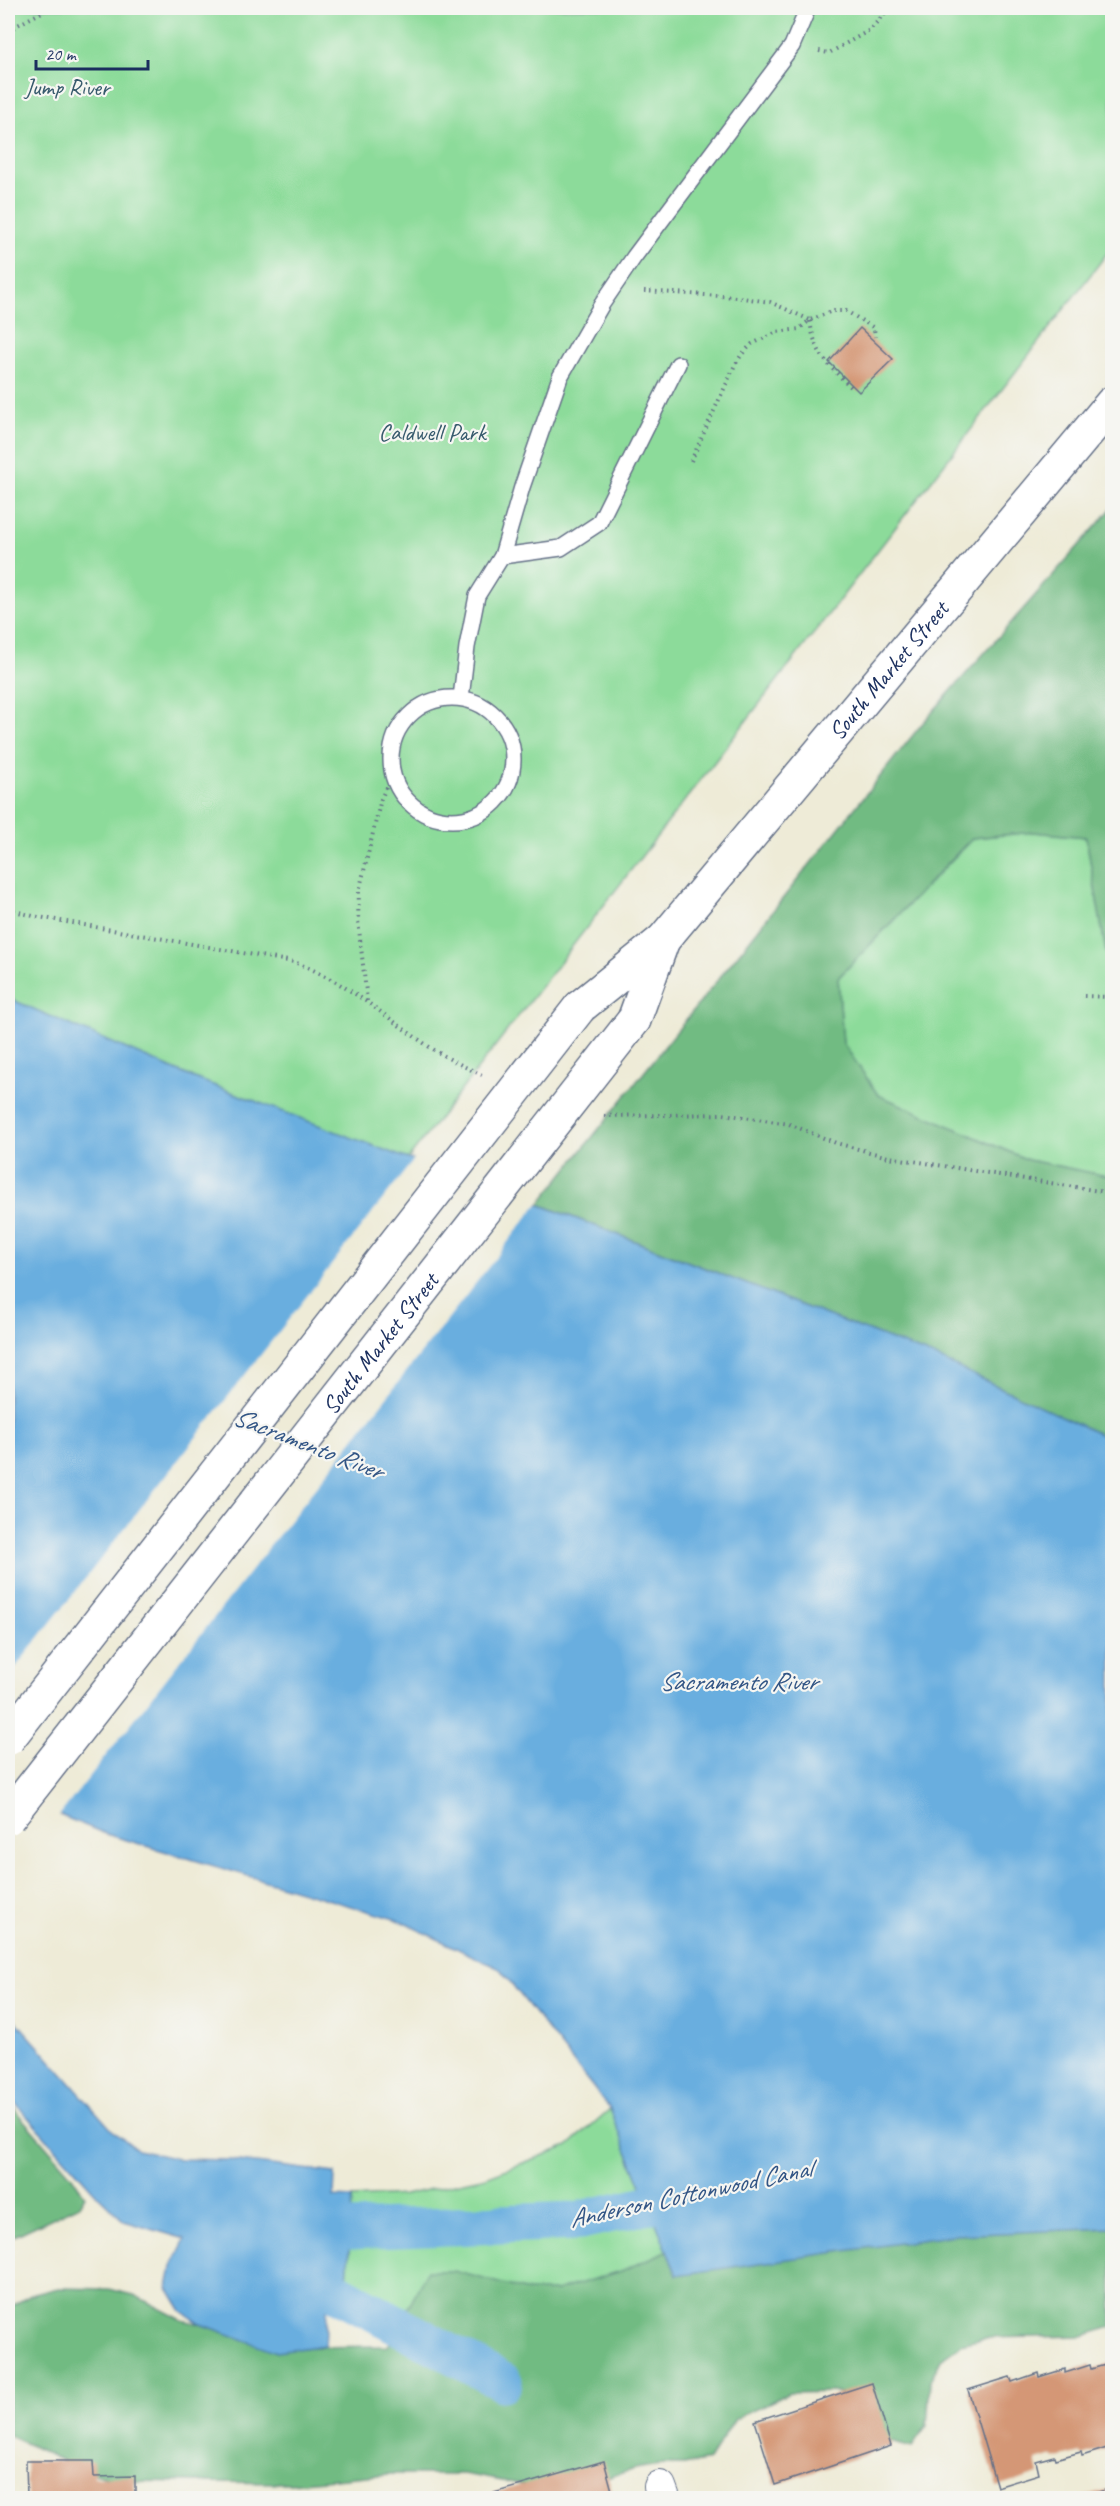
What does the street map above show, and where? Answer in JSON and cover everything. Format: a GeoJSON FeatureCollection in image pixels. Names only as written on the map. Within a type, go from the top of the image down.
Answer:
{"type":"FeatureCollection","features":[{"type":"Feature","properties":{"kind":"main road","name":"South Market Street"},"geometry":{"type":"LineString","coordinates":[[8,1739],[580,1007],[663,940],[1113,403]]}},
{"type":"Feature","properties":{"kind":"main road","name":"South Market Street"},"geometry":{"type":"LineString","coordinates":[[8,1818],[634,1020],[663,940]]}},
{"type":"Feature","properties":{"kind":"lane"},"geometry":{"type":"LineString","coordinates":[[461,698],[467,647],[477,596],[502,556],[522,487],[560,377],[602,304],[634,257],[792,46],[808,8]]}},
{"type":"Feature","properties":{"kind":"lane"},"geometry":{"type":"LineString","coordinates":[[502,556],[561,548],[599,524],[678,364]]}},
{"type":"Feature","properties":{"kind":"lane"},"geometry":{"type":"LineString","coordinates":[[441,698],[461,698],[481,705],[498,717],[509,734],[514,754],[512,775],[504,794],[489,809],[471,818],[450,821],[430,817],[412,807],[399,792],[392,774],[391,754],[395,734],[407,718],[422,705],[441,698]]}},
{"type":"Feature","properties":{"kind":"path"},"geometry":{"type":"LineString","coordinates":[[8,30],[45,11],[46,8]]}},
{"type":"Feature","properties":{"kind":"path"},"geometry":{"type":"LineString","coordinates":[[792,46],[829,53],[870,30],[889,8]]}},
{"type":"Feature","properties":{"kind":"path"},"geometry":{"type":"LineString","coordinates":[[641,291],[736,297],[770,302],[810,320]]}},
{"type":"Feature","properties":{"kind":"path"},"geometry":{"type":"LineString","coordinates":[[691,461],[742,354],[753,344],[777,333],[799,329],[810,320],[832,311],[846,311],[874,328],[875,338]]}},
{"type":"Feature","properties":{"kind":"path"},"geometry":{"type":"LineString","coordinates":[[810,320],[817,349],[825,362],[851,387]]}},
{"type":"Feature","properties":{"kind":"path"},"geometry":{"type":"LineString","coordinates":[[367,1001],[358,920],[359,892],[381,799],[392,774]]}},
{"type":"Feature","properties":{"kind":"path"},"geometry":{"type":"LineString","coordinates":[[1084,996],[1113,997]]}},
{"type":"Feature","properties":{"kind":"green space","name":"Caldwell Park"},"geometry":{"type":"Polygon","coordinates":[[[8,8],[1112,8],[1112,247],[408,1159],[189,1076],[8,998],[8,8]]]}},
{"type":"Feature","properties":{"kind":"green space"},"geometry":{"type":"Polygon","coordinates":[[[1112,508],[1112,961],[1106,952],[1086,837],[1034,832],[972,838],[838,978],[843,1043],[878,1095],[1028,1160],[1112,1177],[1112,1440],[933,1356],[539,1204],[921,725],[1112,508]]]}},
{"type":"Feature","properties":{"kind":"green space"},"geometry":{"type":"Polygon","coordinates":[[[1034,832],[1086,837],[1106,952],[1112,961],[1112,1177],[1028,1160],[878,1095],[843,1044],[838,978],[973,838],[1034,832]]]}},
{"type":"Feature","properties":{"kind":"green space"},"geometry":{"type":"Polygon","coordinates":[[[8,2102],[72,2176],[85,2196],[78,2206],[8,2239],[8,2102]]]}},
{"type":"Feature","properties":{"kind":"green space"},"geometry":{"type":"Polygon","coordinates":[[[610,2109],[677,2275],[442,2322],[374,2299],[346,2297],[352,2198],[404,2195],[486,2177],[568,2146],[610,2109]]]}},
{"type":"Feature","properties":{"kind":"green space"},"geometry":{"type":"Polygon","coordinates":[[[1112,2198],[1112,2327],[1082,2336],[984,2338],[961,2344],[941,2359],[930,2381],[927,2426],[912,2447],[887,2440],[860,2399],[837,2392],[789,2393],[735,2419],[709,2460],[684,2465],[659,2465],[634,2469],[585,2485],[537,2487],[463,2474],[389,2474],[290,2483],[118,2481],[72,2465],[8,2435],[8,2308],[31,2295],[58,2288],[109,2289],[134,2295],[182,2320],[307,2347],[388,2346],[427,2271],[454,2271],[529,2291],[556,2291],[621,2271],[669,2250],[1112,2198]]]}},
{"type":"Feature","properties":{"kind":"water","name":"Sacramento River"},"geometry":{"type":"Polygon","coordinates":[[[8,998],[189,1076],[408,1159],[434,1164],[933,1356],[1112,1440],[1112,2228],[956,2235],[677,2275],[610,2109],[500,1969],[398,1920],[106,1834],[8,1794],[8,998]]]}},
{"type":"Feature","properties":{"kind":"water"},"geometry":{"type":"Polygon","coordinates":[[[8,2012],[112,2130],[138,2150],[178,2159],[230,2160],[335,2173],[334,2197],[352,2198],[346,2297],[328,2296],[325,2345],[277,2352],[201,2324],[182,2311],[168,2288],[172,2266],[185,2239],[124,2221],[99,2197],[8,2095],[8,2012]]]}},
{"type":"Feature","properties":{"kind":"pier"},"geometry":{"type":"Polygon","coordinates":[[[416,1157],[435,1161],[540,1201],[58,1817],[8,1797],[8,1677],[416,1157]]]}},
{"type":"Feature","properties":{"kind":"building"},"geometry":{"type":"Polygon","coordinates":[[[860,328],[893,359],[859,392],[829,362],[860,328]]]}},
{"type":"Feature","properties":{"kind":"building"},"geometry":{"type":"Polygon","coordinates":[[[1112,2363],[1112,2451],[1109,2452],[1107,2448],[1082,2456],[1081,2452],[1036,2461],[1039,2474],[997,2487],[968,2390],[1010,2377],[1012,2382],[1038,2373],[1039,2377],[1065,2369],[1065,2373],[1090,2365],[1091,2369],[1112,2363]]]}},
{"type":"Feature","properties":{"kind":"building"},"geometry":{"type":"Polygon","coordinates":[[[872,2383],[891,2446],[775,2485],[755,2421],[872,2383]]]}},
{"type":"Feature","properties":{"kind":"building"},"geometry":{"type":"Polygon","coordinates":[[[26,2461],[93,2461],[94,2477],[135,2476],[135,2498],[27,2498],[26,2461]]]}},
{"type":"Feature","properties":{"kind":"building"},"geometry":{"type":"Polygon","coordinates":[[[604,2461],[614,2498],[495,2498],[494,2493],[604,2461]]]}},
{"type":"Feature","properties":{"kind":"building"},"geometry":{"type":"Polygon","coordinates":[[[1112,2488],[1112,2498],[1078,2498],[1112,2488]]]}},
{"type":"Feature","properties":{"kind":"waterway","name":"Anderson Cottonwood Canal"},"geometry":{"type":"LineString","coordinates":[[297,2232],[576,2221],[700,2193]]}},
{"type":"Feature","properties":{"kind":"waterway","name":"Anderson Cottonwood Canal"},"geometry":{"type":"LineString","coordinates":[[299,2271],[503,2382]]}},
{"type":"Feature","properties":{"kind":"park label","name":"Jump River"},"geometry":{"type":"Point","coordinates":[67,87]}}]}
